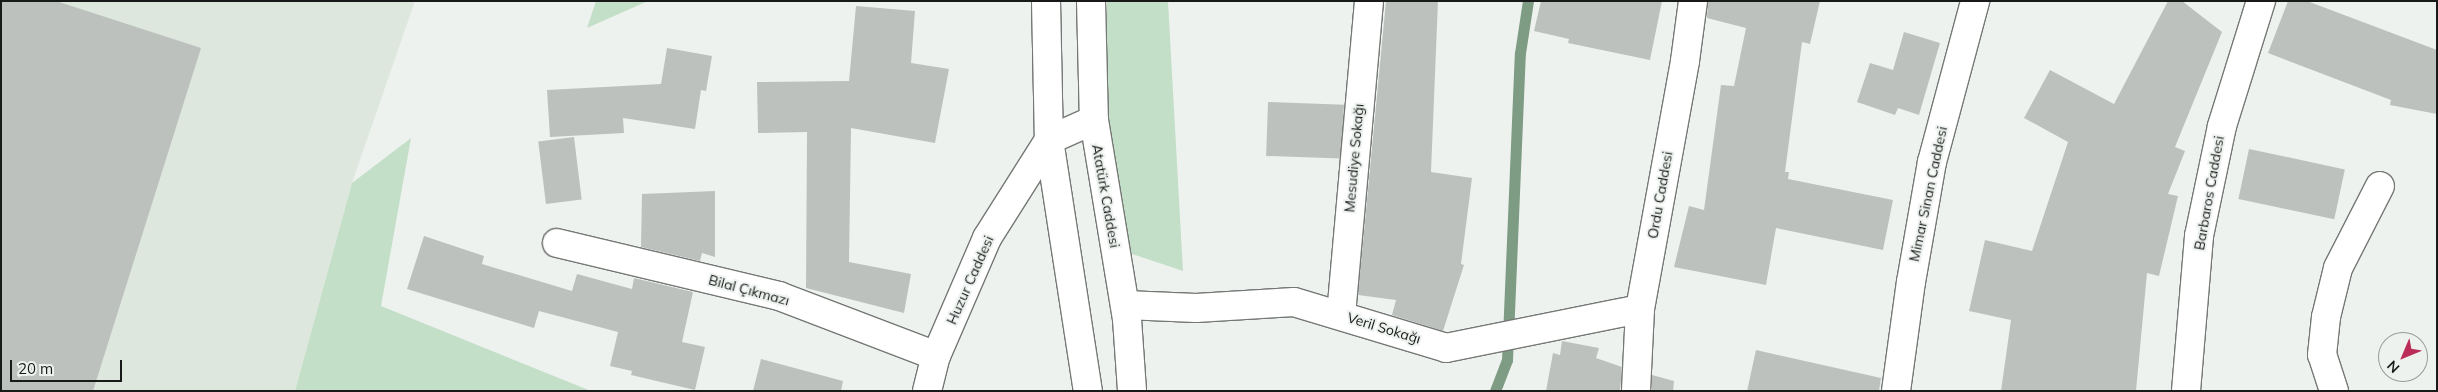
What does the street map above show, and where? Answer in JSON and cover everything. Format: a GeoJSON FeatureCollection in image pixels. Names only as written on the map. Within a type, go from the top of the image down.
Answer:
{"type":"FeatureCollection","features":[{"type":"Feature","properties":{"kind":"street"},"geometry":{"type":"LineString","coordinates":[[1046,1],[1049,140],[1088,391]]}},
{"type":"Feature","properties":{"kind":"street","name":"Atatürk Caddesi"},"geometry":{"type":"LineString","coordinates":[[1091,1],[1094,120],[1125,305],[1132,391]]}},
{"type":"Feature","properties":{"kind":"street","name":"Mesudiye Sokağı"},"geometry":{"type":"LineString","coordinates":[[1341,315],[1369,1]]}},
{"type":"Feature","properties":{"kind":"street","name":"Ordu Caddesi"},"geometry":{"type":"LineString","coordinates":[[1636,391],[1640,309],[1685,62],[1693,1]]}},
{"type":"Feature","properties":{"kind":"street","name":"Mimar Sinan Caddesi"},"geometry":{"type":"LineString","coordinates":[[1896,391],[1911,282],[1932,162],[1976,1]]}},
{"type":"Feature","properties":{"kind":"street","name":"Barbaros Caddesi"},"geometry":{"type":"LineString","coordinates":[[2186,391],[2200,236],[2222,126],[2262,1]]}},
{"type":"Feature","properties":{"kind":"street"},"geometry":{"type":"LineString","coordinates":[[1049,140],[1094,120]]}},
{"type":"Feature","properties":{"kind":"street","name":"Huzur Caddesi"},"geometry":{"type":"LineString","coordinates":[[926,391],[936,356],[987,238],[1049,140]]}},
{"type":"Feature","properties":{"kind":"street"},"geometry":{"type":"LineString","coordinates":[[2334,391],[2322,355],[2326,317],[2338,268],[2380,186]]}},
{"type":"Feature","properties":{"kind":"street","name":"Bilal Çıkmazı"},"geometry":{"type":"LineString","coordinates":[[557,242],[779,296],[936,356]]}},
{"type":"Feature","properties":{"kind":"street","name":"Veril Sokağı"},"geometry":{"type":"LineString","coordinates":[[1125,305],[1196,308],[1294,302],[1446,348],[1549,330],[1640,309]]}},
{"type":"Feature","properties":{"kind":"shaded area"},"geometry":{"type":"Polygon","coordinates":[[[1,1],[415,1],[352,183],[295,391],[1,391],[1,1]]]}},
{"type":"Feature","properties":{"kind":"green space"},"geometry":{"type":"Polygon","coordinates":[[[596,1],[648,1],[587,28],[596,1]]]}},
{"type":"Feature","properties":{"kind":"green space"},"geometry":{"type":"Polygon","coordinates":[[[1107,1],[1168,1],[1183,271],[1126,252],[1105,122],[1107,1]]]}},
{"type":"Feature","properties":{"kind":"green space"},"geometry":{"type":"Polygon","coordinates":[[[411,138],[381,306],[591,391],[295,391],[352,183],[411,138]]]}},
{"type":"Feature","properties":{"kind":"building"},"geometry":{"type":"Polygon","coordinates":[[[1,1],[56,1],[201,48],[93,391],[1,391],[1,1]]]}},
{"type":"Feature","properties":{"kind":"building"},"geometry":{"type":"Polygon","coordinates":[[[1386,1],[1438,1],[1431,172],[1472,178],[1461,264],[1464,265],[1443,331],[1392,315],[1396,300],[1358,295],[1386,1]]]}},
{"type":"Feature","properties":{"kind":"building"},"geometry":{"type":"Polygon","coordinates":[[[1541,1],[1662,1],[1650,60],[1568,43],[1569,39],[1534,31],[1541,1]]]}},
{"type":"Feature","properties":{"kind":"building"},"geometry":{"type":"Polygon","coordinates":[[[1708,1],[1820,1],[1810,44],[1802,42],[1785,172],[1789,172],[1788,179],[1893,200],[1883,250],[1776,228],[1766,285],[1674,267],[1689,206],[1704,210],[1721,85],[1734,86],[1746,28],[1707,18],[1708,1]]]}},
{"type":"Feature","properties":{"kind":"building"},"geometry":{"type":"Polygon","coordinates":[[[2168,1],[2182,1],[2222,32],[2175,147],[2185,151],[2168,194],[2178,196],[2159,276],[2147,273],[2136,391],[2001,391],[2011,320],[1969,311],[1985,240],[2032,251],[2068,142],[2024,118],[2050,70],[2114,104],[2168,1]]]}},
{"type":"Feature","properties":{"kind":"building"},"geometry":{"type":"Polygon","coordinates":[[[2288,1],[2307,1],[2437,50],[2437,114],[2390,105],[2391,100],[2268,53],[2288,1]]]}},
{"type":"Feature","properties":{"kind":"building"},"geometry":{"type":"Polygon","coordinates":[[[856,6],[915,11],[911,63],[949,69],[935,143],[851,128],[849,262],[911,274],[904,313],[806,288],[807,132],[758,133],[757,82],[849,81],[856,6]]]}},
{"type":"Feature","properties":{"kind":"building"},"geometry":{"type":"Polygon","coordinates":[[[1904,32],[1940,43],[1919,115],[1898,108],[1895,115],[1857,102],[1870,63],[1893,70],[1904,32]]]}},
{"type":"Feature","properties":{"kind":"building"},"geometry":{"type":"Polygon","coordinates":[[[667,48],[712,56],[706,91],[701,90],[695,129],[623,118],[624,133],[550,137],[547,90],[661,84],[667,48]]]}},
{"type":"Feature","properties":{"kind":"building"},"geometry":{"type":"Polygon","coordinates":[[[1268,102],[1344,105],[1342,159],[1266,156],[1268,102]]]}},
{"type":"Feature","properties":{"kind":"building"},"geometry":{"type":"Polygon","coordinates":[[[574,137],[582,200],[546,204],[538,141],[574,137]]]}},
{"type":"Feature","properties":{"kind":"building"},"geometry":{"type":"Polygon","coordinates":[[[2249,149],[2345,169],[2334,219],[2238,199],[2249,149]]]}},
{"type":"Feature","properties":{"kind":"building"},"geometry":{"type":"Polygon","coordinates":[[[715,191],[715,257],[702,253],[700,261],[641,247],[642,194],[715,191]]]}},
{"type":"Feature","properties":{"kind":"building"},"geometry":{"type":"Polygon","coordinates":[[[424,236],[484,256],[482,264],[572,291],[577,274],[632,289],[634,278],[693,292],[682,342],[705,347],[695,390],[631,375],[632,371],[610,366],[618,332],[539,311],[534,328],[407,289],[424,236]]]}},
{"type":"Feature","properties":{"kind":"building"},"geometry":{"type":"Polygon","coordinates":[[[1562,341],[1599,348],[1596,358],[1622,367],[1620,391],[1546,391],[1553,353],[1560,355],[1562,341]]]}},
{"type":"Feature","properties":{"kind":"building"},"geometry":{"type":"Polygon","coordinates":[[[1756,350],[1881,378],[1879,391],[1747,391],[1756,350]]]}},
{"type":"Feature","properties":{"kind":"building"},"geometry":{"type":"Polygon","coordinates":[[[761,359],[843,381],[841,391],[753,391],[761,359]]]}},
{"type":"Feature","properties":{"kind":"building"},"geometry":{"type":"Polygon","coordinates":[[[1652,375],[1674,381],[1673,391],[1652,391],[1652,375]]]}},
{"type":"Feature","properties":{"kind":"waterway"},"geometry":{"type":"LineString","coordinates":[[1495,391],[1507,360],[1520,53],[1528,1]]}}]}
